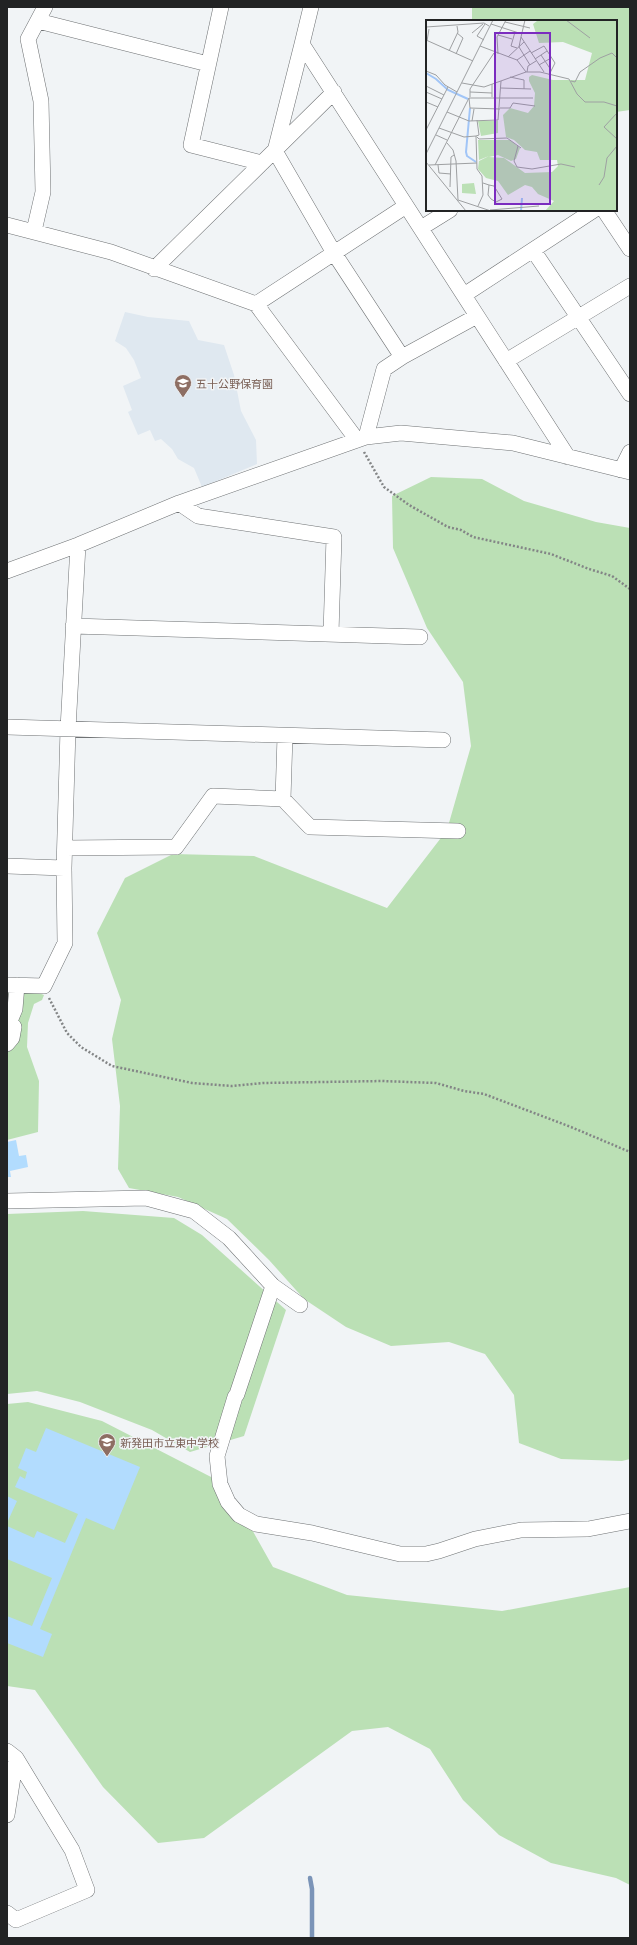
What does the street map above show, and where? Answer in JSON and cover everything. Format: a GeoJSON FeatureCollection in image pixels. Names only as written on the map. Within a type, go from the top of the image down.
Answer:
{"type":"FeatureCollection","features":[{"type":"Feature","properties":{"kind":"street"},"geometry":{"type":"LineString","coordinates":[[34,231],[43,192],[41,101],[28,39],[45,7]]}},
{"type":"Feature","properties":{"kind":"street"},"geometry":{"type":"LineString","coordinates":[[221,7],[191,145],[262,163]]}},
{"type":"Feature","properties":{"kind":"street"},"geometry":{"type":"LineString","coordinates":[[311,7],[275,151],[334,253],[402,357]]}},
{"type":"Feature","properties":{"kind":"street"},"geometry":{"type":"LineString","coordinates":[[38,21],[208,64]]}},
{"type":"Feature","properties":{"kind":"street"},"geometry":{"type":"LineString","coordinates":[[302,44],[568,457]]}},
{"type":"Feature","properties":{"kind":"street"},"geometry":{"type":"LineString","coordinates":[[154,269],[334,92]]}},
{"type":"Feature","properties":{"kind":"street"},"geometry":{"type":"LineString","coordinates":[[256,304],[406,206]]}},
{"type":"Feature","properties":{"kind":"street"},"geometry":{"type":"LineString","coordinates":[[421,228],[448,211]]}},
{"type":"Feature","properties":{"kind":"street"},"geometry":{"type":"LineString","coordinates":[[464,295],[592,211]]}},
{"type":"Feature","properties":{"kind":"street"},"geometry":{"type":"LineString","coordinates":[[605,211],[630,249]]}},
{"type":"Feature","properties":{"kind":"street"},"geometry":{"type":"LineString","coordinates":[[7,225],[110,252],[154,269],[256,304],[361,438]]}},
{"type":"Feature","properties":{"kind":"street"},"geometry":{"type":"LineString","coordinates":[[533,250],[630,394]]}},
{"type":"Feature","properties":{"kind":"street"},"geometry":{"type":"LineString","coordinates":[[506,361],[630,286]]}},
{"type":"Feature","properties":{"kind":"street"},"geometry":{"type":"LineString","coordinates":[[361,438],[384,369],[402,357],[477,316]]}},
{"type":"Feature","properties":{"kind":"street"},"geometry":{"type":"LineString","coordinates":[[7,571],[78,545],[179,503],[361,438],[401,433],[513,443],[625,471],[630,452]]}},
{"type":"Feature","properties":{"kind":"street"},"geometry":{"type":"LineString","coordinates":[[179,503],[198,516],[334,537],[330,633]]}},
{"type":"Feature","properties":{"kind":"street"},"geometry":{"type":"LineString","coordinates":[[7,1044],[12,1038],[14,1027],[8,1021],[15,1009],[12,985],[44,986],[65,943],[64,868],[68,729],[78,545]]}},
{"type":"Feature","properties":{"kind":"street"},"geometry":{"type":"LineString","coordinates":[[73,626],[420,637]]}},
{"type":"Feature","properties":{"kind":"street"},"geometry":{"type":"LineString","coordinates":[[7,727],[443,740]]}},
{"type":"Feature","properties":{"kind":"street"},"geometry":{"type":"LineString","coordinates":[[283,799],[285,736]]}},
{"type":"Feature","properties":{"kind":"street"},"geometry":{"type":"LineString","coordinates":[[65,848],[176,846],[213,796],[283,799],[310,827],[458,831]]}},
{"type":"Feature","properties":{"kind":"street"},"geometry":{"type":"LineString","coordinates":[[7,866],[64,868]]}},
{"type":"Feature","properties":{"kind":"street"},"geometry":{"type":"LineString","coordinates":[[7,1201],[146,1198],[194,1211],[229,1238],[273,1286],[300,1305]]}},
{"type":"Feature","properties":{"kind":"street"},"geometry":{"type":"LineString","coordinates":[[273,1286],[235,1397],[217,1456],[220,1484],[228,1502],[239,1515],[256,1524],[312,1533],[400,1554],[432,1552],[474,1539],[521,1530],[588,1529],[630,1521]]}},
{"type":"Feature","properties":{"kind":"street"},"geometry":{"type":"LineString","coordinates":[[7,1815],[12,1754]]}},
{"type":"Feature","properties":{"kind":"street"},"geometry":{"type":"LineString","coordinates":[[7,1913],[16,1920],[87,1890],[72,1850],[12,1754]]}},
{"type":"Feature","properties":{"kind":"path"},"geometry":{"type":"LineString","coordinates":[[361,438],[384,487],[415,509],[448,527],[461,530],[473,537],[551,554],[589,569],[612,576],[630,588]]}},
{"type":"Feature","properties":{"kind":"path"},"geometry":{"type":"LineString","coordinates":[[44,986],[67,1033],[81,1046],[112,1066],[192,1083],[232,1086],[263,1083],[382,1081],[436,1083],[464,1091],[484,1094],[571,1127],[630,1152]]}},
{"type":"Feature","properties":{"kind":"shaded area","name":"五十公野保育園"},"geometry":{"type":"Polygon","coordinates":[[[125,312],[148,317],[189,321],[198,340],[224,345],[234,375],[241,411],[256,440],[257,464],[202,487],[194,468],[178,459],[172,449],[161,439],[155,441],[150,430],[138,435],[128,412],[132,410],[123,386],[141,378],[134,360],[126,348],[115,341],[125,312]]]}},
{"type":"Feature","properties":{"kind":"green space"},"geometry":{"type":"Polygon","coordinates":[[[472,7],[630,7],[630,110],[617,112],[617,20],[472,20],[472,7]]]}},
{"type":"Feature","properties":{"kind":"green space"},"geometry":{"type":"Polygon","coordinates":[[[431,477],[482,479],[524,501],[596,522],[630,528],[630,1459],[622,1461],[561,1459],[519,1443],[514,1395],[485,1354],[449,1342],[391,1346],[346,1327],[304,1299],[269,1260],[227,1219],[178,1197],[129,1188],[118,1169],[120,1106],[112,1039],[121,1000],[97,933],[125,878],[173,854],[254,856],[387,908],[447,830],[471,746],[463,682],[427,628],[393,548],[392,496],[431,477]]]}},
{"type":"Feature","properties":{"kind":"green space"},"geometry":{"type":"Polygon","coordinates":[[[7,990],[36,992],[44,995],[42,1000],[34,1004],[28,1023],[27,1047],[39,1081],[38,1132],[7,1140],[7,990]]]}},
{"type":"Feature","properties":{"kind":"green space","name":"新発田市立東中学校"},"geometry":{"type":"Polygon","coordinates":[[[83,1211],[174,1218],[202,1235],[286,1310],[244,1436],[190,1452],[152,1430],[80,1402],[37,1391],[7,1394],[7,1214],[83,1211]]]}},
{"type":"Feature","properties":{"kind":"green space"},"geometry":{"type":"Polygon","coordinates":[[[28,1402],[102,1421],[213,1478],[246,1519],[273,1567],[347,1595],[502,1611],[630,1587],[630,1885],[616,1878],[551,1863],[499,1835],[463,1800],[430,1749],[388,1727],[352,1731],[204,1838],[158,1843],[103,1787],[35,1690],[7,1686],[7,1404],[28,1402]]]}},
{"type":"Feature","properties":{"kind":"building"},"geometry":{"type":"Polygon","coordinates":[[[16,1140],[19,1156],[26,1155],[28,1167],[10,1171],[11,1177],[7,1177],[7,1142],[16,1140]]]}},
{"type":"Feature","properties":{"kind":"building"},"geometry":{"type":"Polygon","coordinates":[[[46,1428],[140,1467],[114,1530],[86,1518],[40,1629],[52,1634],[43,1657],[7,1643],[7,1616],[32,1626],[52,1578],[7,1559],[7,1526],[34,1538],[37,1531],[65,1543],[78,1514],[15,1487],[20,1476],[25,1479],[27,1472],[18,1468],[26,1448],[36,1452],[46,1428]]]}},
{"type":"Feature","properties":{"kind":"building"},"geometry":{"type":"Polygon","coordinates":[[[7,1496],[17,1501],[7,1523],[7,1496]]]}},
{"type":"Feature","properties":{"kind":"waterway"},"geometry":{"type":"LineString","coordinates":[[310,1878],[312,1889],[312,1938]]}},
{"type":"Feature","properties":{"kind":"place","name":"五十公野保育園"},"geometry":{"type":"Point","coordinates":[183,398]}},
{"type":"Feature","properties":{"kind":"place","name":"新発田市立東中学校"},"geometry":{"type":"Point","coordinates":[107,1457]}}]}
